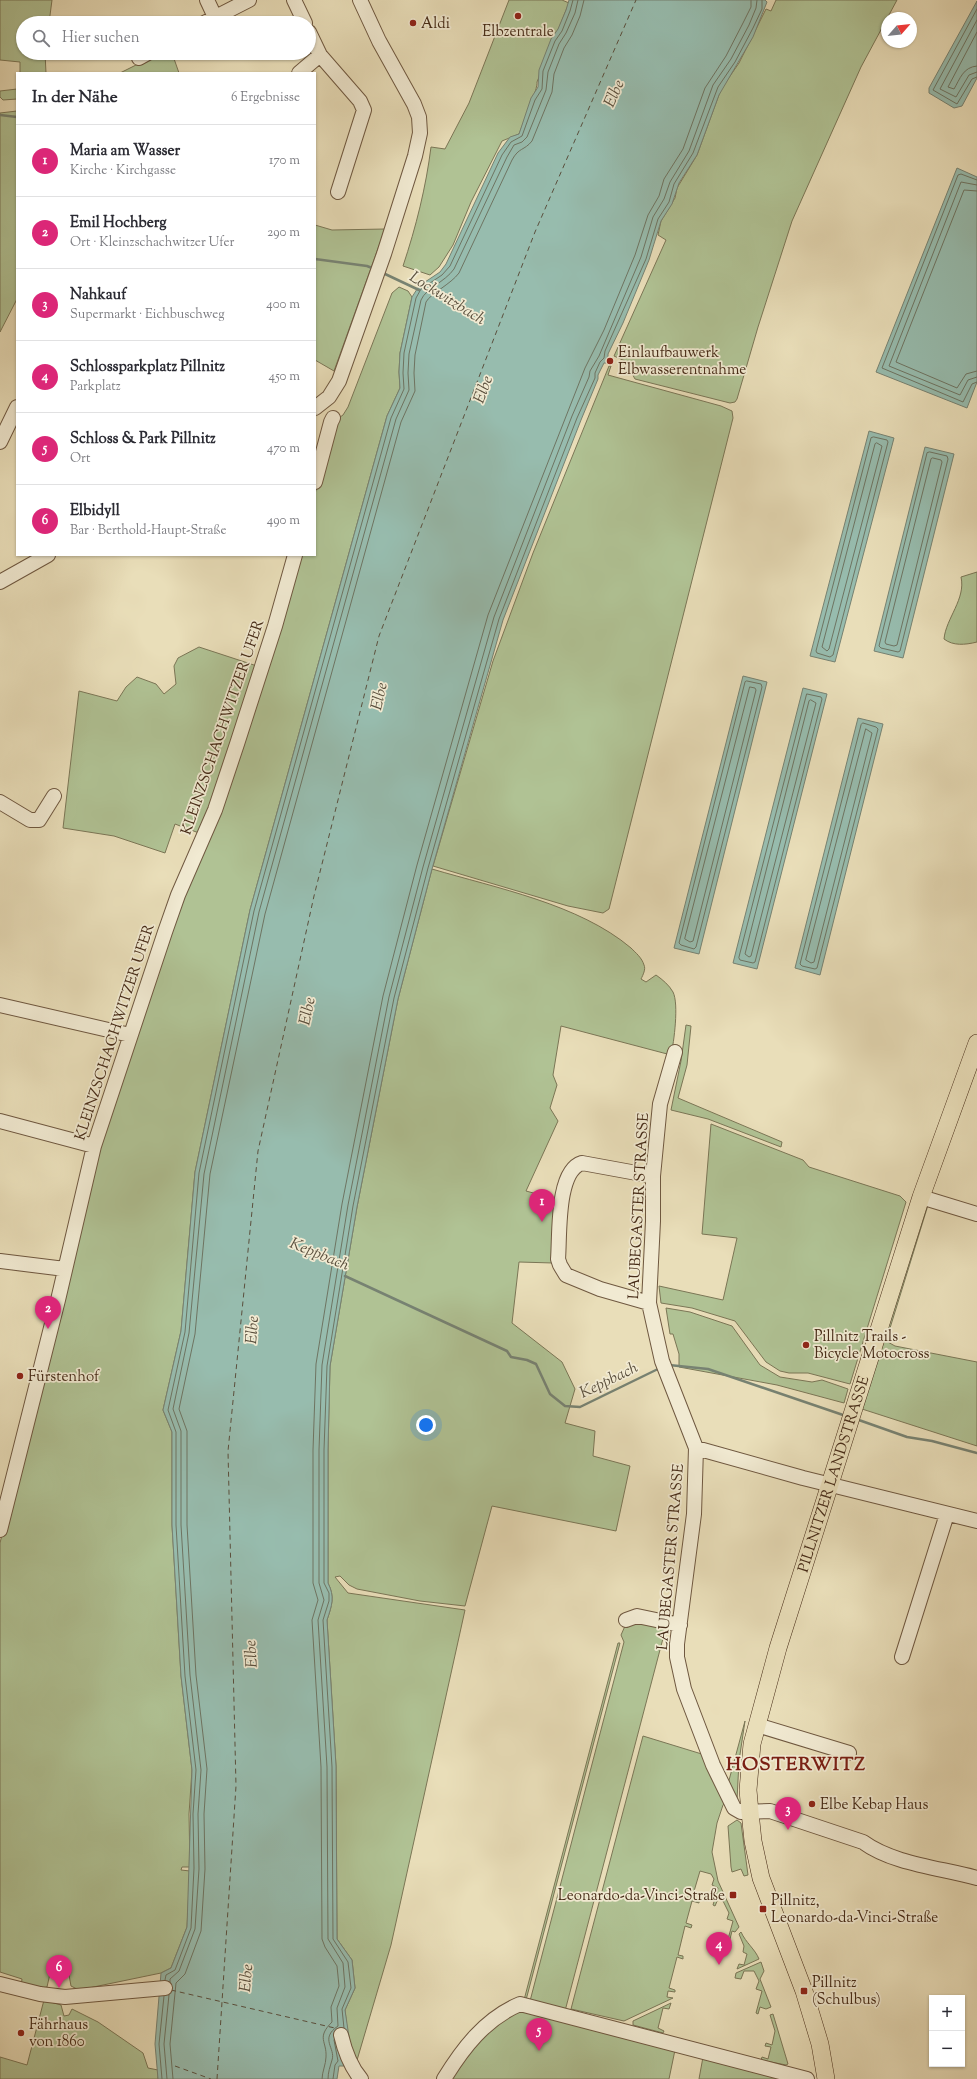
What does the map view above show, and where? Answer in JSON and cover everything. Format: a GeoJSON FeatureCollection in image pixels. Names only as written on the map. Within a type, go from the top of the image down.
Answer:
{"type":"FeatureCollection","features":[{"type":"Feature","properties":{"kind":"main road","name":"PILLNITZER LANDSTRASSE"},"geometry":{"type":"LineString","coordinates":[[826,2079],[820,2044],[804,1991],[761,1878],[753,1841],[750,1812],[749,1774],[752,1744],[778,1648],[921,1197],[977,1043]]}},
{"type":"Feature","properties":{"kind":"street"},"geometry":{"type":"LineString","coordinates":[[207,0],[209,16]]}},
{"type":"Feature","properties":{"kind":"street"},"geometry":{"type":"LineString","coordinates":[[218,16],[249,0]]}},
{"type":"Feature","properties":{"kind":"street"},"geometry":{"type":"LineString","coordinates":[[294,0],[302,16]]}},
{"type":"Feature","properties":{"kind":"street"},"geometry":{"type":"LineString","coordinates":[[318,406],[329,397],[339,381],[382,260],[415,156],[420,125],[414,104],[379,41],[360,0]]}},
{"type":"Feature","properties":{"kind":"street"},"geometry":{"type":"LineString","coordinates":[[316,47],[320,55],[360,101],[364,110],[338,192]]}},
{"type":"Feature","properties":{"kind":"street"},"geometry":{"type":"LineString","coordinates":[[316,59],[320,55]]}},
{"type":"Feature","properties":{"kind":"street"},"geometry":{"type":"LineString","coordinates":[[301,72],[314,60]]}},
{"type":"Feature","properties":{"kind":"street"},"geometry":{"type":"LineString","coordinates":[[0,442],[16,409]]}},
{"type":"Feature","properties":{"kind":"street"},"geometry":{"type":"LineString","coordinates":[[316,478],[333,418]]}},
{"type":"Feature","properties":{"kind":"street"},"geometry":{"type":"LineString","coordinates":[[0,582],[46,556]]}},
{"type":"Feature","properties":{"kind":"street","name":"KLEINZSCHACHWITZER UFER"},"geometry":{"type":"LineString","coordinates":[[0,1530],[6,1476],[40,1374],[94,1146],[178,895],[215,810],[275,626],[295,556]]}},
{"type":"Feature","properties":{"kind":"street"},"geometry":{"type":"LineString","coordinates":[[0,802],[30,820],[39,820],[54,796]]}},
{"type":"Feature","properties":{"kind":"street"},"geometry":{"type":"LineString","coordinates":[[0,1004],[130,1035]]}},
{"type":"Feature","properties":{"kind":"street","name":"LAUBEGASTER STRASSE"},"geometry":{"type":"LineString","coordinates":[[675,1052],[660,1104],[654,1176],[649,1303],[664,1366],[696,1448],[694,1514],[677,1657],[684,1689],[713,1765],[734,1808],[741,1812],[750,1812]]}},
{"type":"Feature","properties":{"kind":"street"},"geometry":{"type":"LineString","coordinates":[[0,1121],[94,1146]]}},
{"type":"Feature","properties":{"kind":"street"},"geometry":{"type":"LineString","coordinates":[[649,1303],[600,1289],[566,1275],[560,1266],[558,1259],[563,1188],[574,1166],[582,1163],[654,1176]]}},
{"type":"Feature","properties":{"kind":"street"},"geometry":{"type":"LineString","coordinates":[[921,1197],[977,1214]]}},
{"type":"Feature","properties":{"kind":"street"},"geometry":{"type":"LineString","coordinates":[[0,1261],[65,1269]]}},
{"type":"Feature","properties":{"kind":"street"},"geometry":{"type":"LineString","coordinates":[[696,1448],[977,1521]]}},
{"type":"Feature","properties":{"kind":"street"},"geometry":{"type":"LineString","coordinates":[[902,1657],[947,1514]]}},
{"type":"Feature","properties":{"kind":"street"},"geometry":{"type":"LineString","coordinates":[[626,1620],[637,1616],[680,1625]]}},
{"type":"Feature","properties":{"kind":"street"},"geometry":{"type":"LineString","coordinates":[[757,1725],[849,1753]]}},
{"type":"Feature","properties":{"kind":"street"},"geometry":{"type":"LineString","coordinates":[[750,1812],[770,1812],[862,1842],[871,1848],[888,1855],[938,1870],[977,1878]]}},
{"type":"Feature","properties":{"kind":"street"},"geometry":{"type":"LineString","coordinates":[[0,1984],[40,1994],[65,1997],[165,1988]]}},
{"type":"Feature","properties":{"kind":"street"},"geometry":{"type":"LineString","coordinates":[[444,2079],[456,2059],[484,2026],[501,2013],[520,2004],[807,2079]]}},
{"type":"Feature","properties":{"kind":"street"},"geometry":{"type":"LineString","coordinates":[[341,2035],[346,2055],[361,2079]]}},
{"type":"Feature","properties":{"kind":"shaded area"},"geometry":{"type":"Polygon","coordinates":[[[0,0],[52,0],[50,16],[16,16],[16,60],[45,60],[46,72],[20,72],[20,62],[0,60],[0,0]]]}},
{"type":"Feature","properties":{"kind":"shaded area"},"geometry":{"type":"Polygon","coordinates":[[[509,0],[562,0],[569,3],[537,82],[533,99],[519,134],[502,141],[471,202],[453,245],[439,267],[430,275],[403,266],[420,207],[431,147],[445,149],[469,103],[509,0]]]}},
{"type":"Feature","properties":{"kind":"shaded area"},"geometry":{"type":"Polygon","coordinates":[[[776,0],[897,0],[891,12],[881,12],[881,30],[861,67],[792,221],[737,399],[735,402],[730,403],[635,379],[625,361],[614,356],[666,240],[658,235],[661,221],[675,198],[677,188],[697,155],[721,89],[739,63],[766,9],[771,11],[776,0]]]}},
{"type":"Feature","properties":{"kind":"shaded area"},"geometry":{"type":"Polygon","coordinates":[[[146,60],[174,60],[179,72],[122,72],[146,60]]]}},
{"type":"Feature","properties":{"kind":"shaded area"},"geometry":{"type":"Polygon","coordinates":[[[16,89],[16,99],[3,100],[0,97],[0,91],[16,89]]]}},
{"type":"Feature","properties":{"kind":"shaded area"},"geometry":{"type":"Polygon","coordinates":[[[16,111],[16,301],[0,332],[0,113],[16,111]]]}},
{"type":"Feature","properties":{"kind":"shaded area"},"geometry":{"type":"Polygon","coordinates":[[[316,225],[332,230],[385,229],[334,371],[316,361],[316,225]]]}},
{"type":"Feature","properties":{"kind":"shaded area"},"geometry":{"type":"Polygon","coordinates":[[[399,287],[408,291],[412,297],[400,353],[400,388],[387,416],[250,910],[195,1172],[181,1331],[163,1410],[172,1432],[172,1525],[181,1676],[192,1770],[189,1814],[190,1867],[182,1867],[181,1870],[190,1871],[187,1927],[171,1968],[161,1973],[79,1990],[71,1986],[69,1975],[51,1969],[47,1987],[38,1989],[21,1986],[22,1979],[0,1972],[0,1543],[98,1146],[299,556],[316,556],[316,490],[333,422],[343,415],[348,407],[392,293],[399,287]]]}},
{"type":"Feature","properties":{"kind":"shaded area"},"geometry":{"type":"Polygon","coordinates":[[[609,366],[611,366],[608,375],[721,406],[732,411],[733,418],[609,909],[603,913],[568,906],[433,866],[493,661],[533,553],[609,366]]]}},
{"type":"Feature","properties":{"kind":"shaded area"},"geometry":{"type":"Polygon","coordinates":[[[977,572],[977,642],[964,644],[951,643],[944,639],[948,624],[961,593],[961,577],[977,572]]]}},
{"type":"Feature","properties":{"kind":"shaded area"},"geometry":{"type":"Polygon","coordinates":[[[199,647],[260,667],[212,804],[199,833],[175,824],[165,853],[114,836],[63,828],[79,691],[117,701],[126,687],[137,677],[156,684],[164,694],[176,684],[174,666],[178,658],[199,647]]]}},
{"type":"Feature","properties":{"kind":"shaded area"},"geometry":{"type":"Polygon","coordinates":[[[432,869],[536,899],[587,920],[610,933],[631,948],[642,960],[645,968],[641,979],[646,982],[656,975],[671,989],[676,1005],[675,1023],[671,1055],[561,1026],[553,1075],[557,1085],[550,1108],[558,1121],[526,1191],[559,1200],[553,1263],[519,1262],[512,1323],[562,1362],[575,1389],[565,1423],[595,1431],[593,1456],[630,1466],[616,1531],[492,1506],[465,1606],[420,1601],[357,1589],[349,1585],[340,1576],[335,1577],[348,1593],[465,1610],[391,1945],[355,2067],[349,2046],[345,2010],[355,1988],[352,1960],[337,1939],[336,1766],[327,1620],[332,1597],[328,1583],[328,1450],[330,1366],[357,1207],[398,999],[432,869]]]}},
{"type":"Feature","properties":{"kind":"shaded area"},"geometry":{"type":"Polygon","coordinates":[[[686,1025],[691,1026],[687,1065],[678,1098],[782,1142],[781,1147],[708,1119],[671,1110],[681,1061],[686,1025]]]}},
{"type":"Feature","properties":{"kind":"shaded area"},"geometry":{"type":"Polygon","coordinates":[[[711,1124],[803,1160],[809,1167],[900,1196],[906,1202],[850,1384],[808,1373],[789,1373],[780,1371],[766,1362],[735,1321],[692,1308],[661,1303],[659,1286],[723,1300],[737,1238],[702,1234],[711,1124]]]}},
{"type":"Feature","properties":{"kind":"shaded area"},"geometry":{"type":"Polygon","coordinates":[[[929,1202],[886,1341],[895,1346],[977,1362],[977,1446],[862,1409],[926,1204],[929,1202]]]}},
{"type":"Feature","properties":{"kind":"shaded area"},"geometry":{"type":"Polygon","coordinates":[[[666,1308],[690,1312],[732,1326],[760,1365],[780,1377],[812,1382],[822,1380],[848,1389],[844,1403],[777,1385],[679,1367],[679,1354],[673,1334],[670,1334],[666,1308]]]}},
{"type":"Feature","properties":{"kind":"shaded area"},"geometry":{"type":"Polygon","coordinates":[[[638,1620],[666,1627],[565,2011],[530,2001],[624,1642],[621,1635],[625,1626],[638,1620]]]}},
{"type":"Feature","properties":{"kind":"shaded area"},"geometry":{"type":"Polygon","coordinates":[[[618,1643],[620,1643],[526,2000],[524,2000],[618,1643]]]}},
{"type":"Feature","properties":{"kind":"shaded area"},"geometry":{"type":"Polygon","coordinates":[[[745,1721],[739,1761],[737,1800],[728,1784],[745,1721]]]}},
{"type":"Feature","properties":{"kind":"shaded area"},"geometry":{"type":"Polygon","coordinates":[[[643,1736],[705,1755],[726,1802],[723,1805],[717,1823],[712,1852],[718,1881],[739,1927],[735,1932],[732,1931],[727,1951],[725,1950],[733,1921],[727,1919],[729,1913],[723,1901],[718,1899],[715,1906],[713,1905],[718,1888],[712,1885],[714,1879],[711,1874],[700,1871],[692,1898],[699,1900],[699,1903],[692,1901],[686,1923],[692,1925],[691,1928],[685,1926],[678,1955],[683,1956],[683,1959],[677,1957],[669,1988],[675,1990],[675,1992],[668,1991],[667,1997],[673,1998],[624,2021],[571,2009],[643,1736]]]}},
{"type":"Feature","properties":{"kind":"shaded area"},"geometry":{"type":"Polygon","coordinates":[[[737,1820],[741,1823],[748,1875],[744,1876],[741,1869],[732,1872],[731,1867],[728,1826],[737,1820]]]}},
{"type":"Feature","properties":{"kind":"shaded area"},"geometry":{"type":"Polygon","coordinates":[[[741,1932],[759,1959],[737,1969],[739,1964],[744,1965],[747,1954],[743,1952],[744,1946],[739,1934],[741,1932]]]}},
{"type":"Feature","properties":{"kind":"shaded area"},"geometry":{"type":"Polygon","coordinates":[[[761,1962],[764,1971],[760,1979],[771,2007],[766,2009],[760,2007],[758,2014],[756,2013],[762,1991],[756,1989],[759,1981],[754,1971],[744,1971],[741,1979],[735,1978],[736,1973],[761,1962]]]}},
{"type":"Feature","properties":{"kind":"shaded area"},"geometry":{"type":"Polygon","coordinates":[[[44,2000],[61,2005],[64,2016],[69,2015],[72,2009],[98,2022],[143,2053],[148,2068],[158,2070],[158,2079],[0,2079],[0,2057],[27,2065],[44,2000]]]}},
{"type":"Feature","properties":{"kind":"shaded area"},"geometry":{"type":"Polygon","coordinates":[[[671,2003],[669,2009],[663,2008],[658,2028],[664,2031],[663,2033],[633,2025],[633,2021],[671,2003]]]}},
{"type":"Feature","properties":{"kind":"shaded area"},"geometry":{"type":"Polygon","coordinates":[[[516,2010],[675,2050],[669,2079],[448,2079],[472,2045],[516,2010]]]}},
{"type":"Feature","properties":{"kind":"shaded area"},"geometry":{"type":"Polygon","coordinates":[[[773,2014],[788,2064],[786,2065],[761,2060],[762,2057],[768,2059],[771,2047],[765,2046],[766,2043],[772,2045],[775,2031],[770,2015],[773,2014]]]}},
{"type":"Feature","properties":{"kind":"shaded area"},"geometry":{"type":"Polygon","coordinates":[[[703,2057],[784,2079],[699,2079],[703,2057]]]}},
{"type":"Feature","properties":{"kind":"water","name":"Elbe"},"geometry":{"type":"Polygon","coordinates":[[[569,0],[765,0],[767,2],[753,37],[719,95],[697,155],[679,183],[672,204],[661,221],[649,260],[623,323],[608,354],[608,359],[606,359],[608,360],[607,363],[604,363],[598,375],[598,379],[503,620],[432,869],[398,999],[357,1207],[330,1366],[328,1450],[328,1583],[332,1597],[327,1620],[336,1766],[337,1939],[352,1960],[355,1988],[345,2010],[349,2037],[338,2040],[344,2066],[339,2066],[337,2079],[158,2079],[155,2044],[161,1973],[171,1968],[187,1927],[192,1770],[181,1676],[172,1525],[172,1432],[163,1410],[181,1331],[195,1172],[250,910],[387,416],[400,388],[400,353],[412,297],[419,286],[440,272],[446,264],[498,153],[510,137],[519,134],[531,98],[538,87],[539,70],[551,39],[558,29],[569,0]]]}},
{"type":"Feature","properties":{"kind":"water"},"geometry":{"type":"Polygon","coordinates":[[[977,1],[977,78],[962,106],[954,108],[929,93],[929,88],[977,1]]]}},
{"type":"Feature","properties":{"kind":"water"},"geometry":{"type":"Polygon","coordinates":[[[957,168],[977,177],[977,382],[967,408],[876,372],[957,168]]]}},
{"type":"Feature","properties":{"kind":"water"},"geometry":{"type":"Polygon","coordinates":[[[869,431],[894,438],[835,662],[810,656],[869,431]]]}},
{"type":"Feature","properties":{"kind":"water"},"geometry":{"type":"Polygon","coordinates":[[[925,447],[954,454],[903,658],[874,651],[925,447]]]}},
{"type":"Feature","properties":{"kind":"water"},"geometry":{"type":"Polygon","coordinates":[[[743,676],[767,682],[699,954],[674,948],[743,676]]]}},
{"type":"Feature","properties":{"kind":"water"},"geometry":{"type":"Polygon","coordinates":[[[803,688],[827,694],[757,969],[733,963],[803,688]]]}},
{"type":"Feature","properties":{"kind":"water"},"geometry":{"type":"Polygon","coordinates":[[[858,718],[883,724],[820,975],[795,968],[858,718]]]}},
{"type":"Feature","properties":{"kind":"waterway","name":"Lockwitzbach"},"geometry":{"type":"LineString","coordinates":[[0,115],[16,117]]}},
{"type":"Feature","properties":{"kind":"waterway","name":"Lockwitzbach"},"geometry":{"type":"LineString","coordinates":[[316,259],[372,268]]}},
{"type":"Feature","properties":{"kind":"waterway","name":"Lockwitzbach"},"geometry":{"type":"LineString","coordinates":[[383,273],[419,290]]}},
{"type":"Feature","properties":{"kind":"waterway","name":"Keppbach"},"geometry":{"type":"LineString","coordinates":[[345,1276],[507,1351],[511,1357],[527,1360],[536,1364],[550,1394],[565,1406],[580,1407],[660,1368]]}},
{"type":"Feature","properties":{"kind":"waterway","name":"Keppbach"},"geometry":{"type":"LineString","coordinates":[[669,1365],[708,1369],[846,1416]]}},
{"type":"Feature","properties":{"kind":"waterway","name":"Keppbach"},"geometry":{"type":"LineString","coordinates":[[856,1419],[907,1437],[932,1441],[977,1453]]}},
{"type":"Feature","properties":{"kind":"ferry route"},"geometry":{"type":"LineString","coordinates":[[217,2079],[236,1786],[228,1451],[258,1151],[314,896],[379,636],[535,232],[636,0]]}},
{"type":"Feature","properties":{"kind":"ferry route"},"geometry":{"type":"LineString","coordinates":[[171,1990],[339,2029]]}},
{"type":"Feature","properties":{"kind":"ferry route"},"geometry":{"type":"LineString","coordinates":[[175,2066],[211,2079]]}},
{"type":"Feature","properties":{"kind":"place","name":"Elbzentrale"},"geometry":{"type":"Point","coordinates":[518,16]}},
{"type":"Feature","properties":{"kind":"place","name":"Aldi"},"geometry":{"type":"Point","coordinates":[413,23]}},
{"type":"Feature","properties":{"kind":"place","name":"Einlaufbauwerk Elbwasserentnahme"},"geometry":{"type":"Point","coordinates":[610,361]}},
{"type":"Feature","properties":{"kind":"place","name":"Maria am Wasser"},"geometry":{"type":"Point","coordinates":[542,1222]}},
{"type":"Feature","properties":{"kind":"place","name":"Emil Hochberg"},"geometry":{"type":"Point","coordinates":[48,1329]}},
{"type":"Feature","properties":{"kind":"place","name":"Pillnitz Trails - Bicycle Motocross"},"geometry":{"type":"Point","coordinates":[806,1345]}},
{"type":"Feature","properties":{"kind":"place","name":"Fürstenhof"},"geometry":{"type":"Point","coordinates":[20,1376]}},
{"type":"Feature","properties":{"kind":"place","name":"Elbe Kebap Haus"},"geometry":{"type":"Point","coordinates":[812,1804]}},
{"type":"Feature","properties":{"kind":"place","name":"Nahkauf"},"geometry":{"type":"Point","coordinates":[788,1830]}},
{"type":"Feature","properties":{"kind":"place","name":"Leonardo-da-Vinci-Straße"},"geometry":{"type":"Point","coordinates":[733,1895]}},
{"type":"Feature","properties":{"kind":"place","name":"Pillnitz, Leonardo-da-Vinci-Straße"},"geometry":{"type":"Point","coordinates":[763,1909]}},
{"type":"Feature","properties":{"kind":"place","name":"Schlossparkplatz Pillnitz"},"geometry":{"type":"Point","coordinates":[719,1965]}},
{"type":"Feature","properties":{"kind":"place","name":"Elbidyll"},"geometry":{"type":"Point","coordinates":[59,1988]}},
{"type":"Feature","properties":{"kind":"place","name":"Pillnitz (Schulbus)"},"geometry":{"type":"Point","coordinates":[804,1991]}},
{"type":"Feature","properties":{"kind":"place","name":"Fährhaus von 1860"},"geometry":{"type":"Point","coordinates":[21,2033]}},
{"type":"Feature","properties":{"kind":"place","name":"Schloss & Park Pillnitz"},"geometry":{"type":"Point","coordinates":[539,2051]}},
{"type":"Feature","properties":{"kind":"district","name":"HOSTERWITZ"},"geometry":{"type":"Point","coordinates":[796,1763]}}]}
